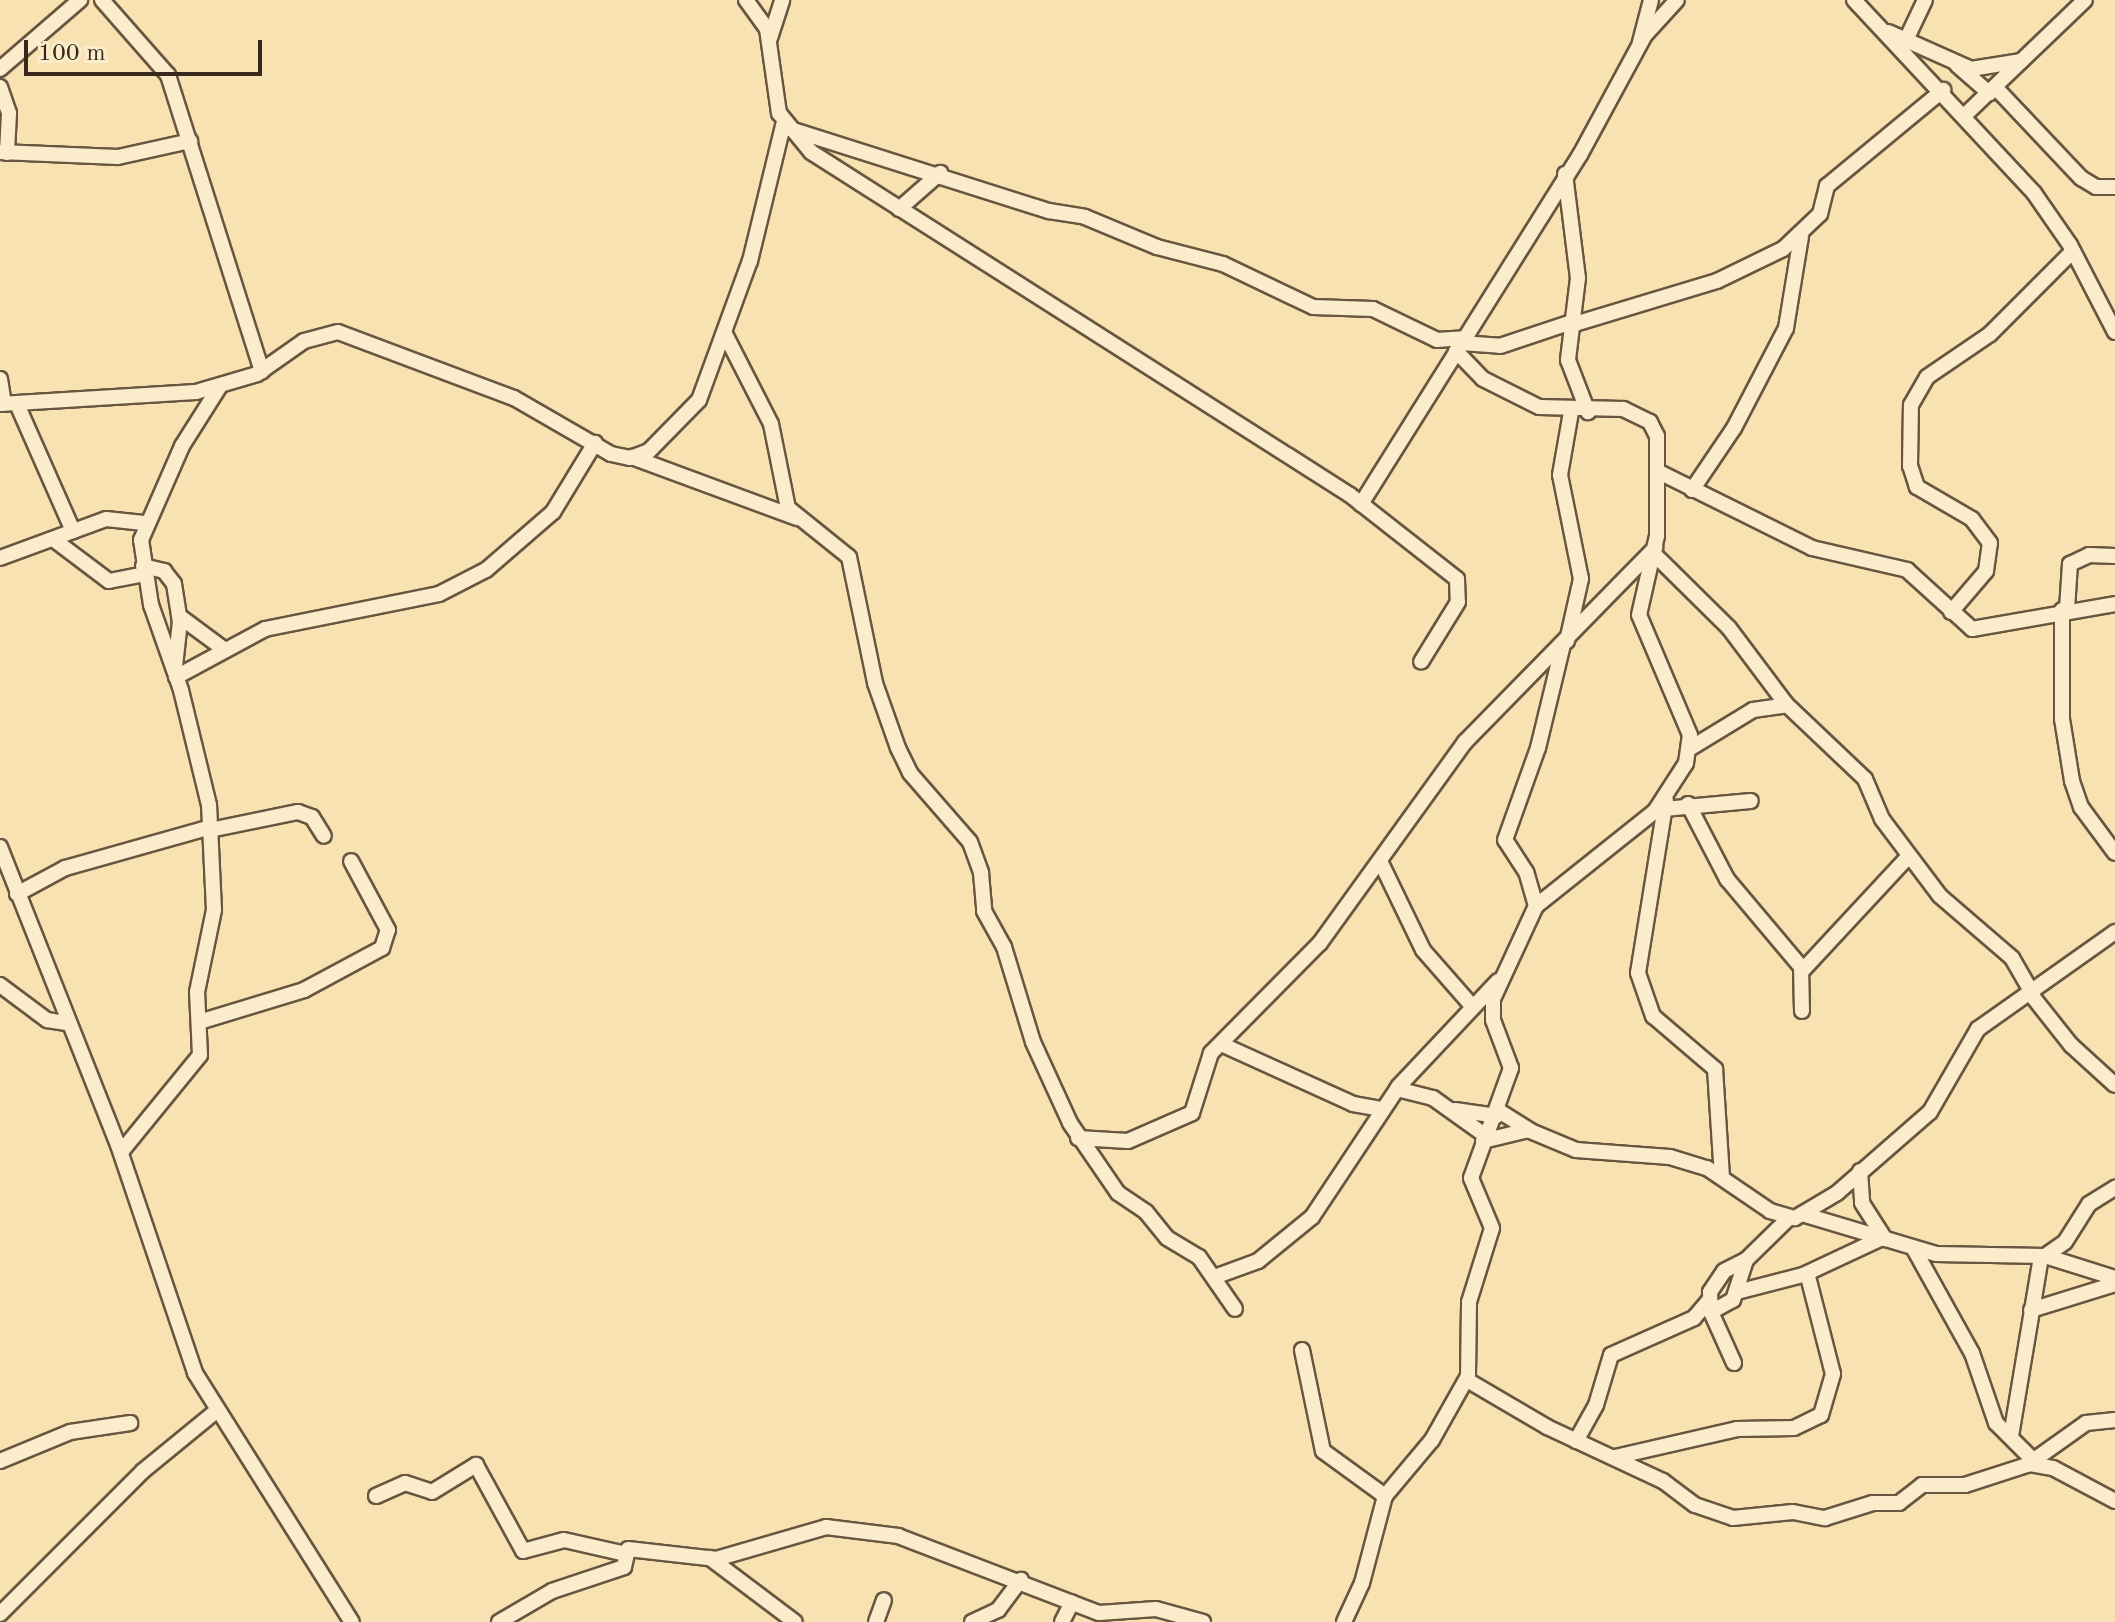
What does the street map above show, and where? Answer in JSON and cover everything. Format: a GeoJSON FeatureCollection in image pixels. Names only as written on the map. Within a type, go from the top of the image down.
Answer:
{"type":"FeatureCollection","features":[{"type":"Feature","properties":{"kind":"street"},"geometry":{"type":"LineString","coordinates":[[0,69],[80,0]]}},
{"type":"Feature","properties":{"kind":"street"},"geometry":{"type":"LineString","coordinates":[[102,0],[168,75],[262,371]]}},
{"type":"Feature","properties":{"kind":"street"},"geometry":{"type":"LineString","coordinates":[[746,0],[767,29],[772,92],[787,125],[811,152],[1361,504],[1461,584],[1458,602],[1421,662]]}},
{"type":"Feature","properties":{"kind":"street"},"geometry":{"type":"LineString","coordinates":[[768,44],[782,0]]}},
{"type":"Feature","properties":{"kind":"street"},"geometry":{"type":"LineString","coordinates":[[1638,49],[1651,0]]}},
{"type":"Feature","properties":{"kind":"street"},"geometry":{"type":"LineString","coordinates":[[1361,504],[1565,174],[1638,49],[1677,0]]}},
{"type":"Feature","properties":{"kind":"street"},"geometry":{"type":"LineString","coordinates":[[1854,0],[1943,90],[2034,193],[2073,251],[2115,332]]}},
{"type":"Feature","properties":{"kind":"street"},"geometry":{"type":"LineString","coordinates":[[1907,38],[1925,0]]}},
{"type":"Feature","properties":{"kind":"street"},"geometry":{"type":"LineString","coordinates":[[1965,115],[2085,0]]}},
{"type":"Feature","properties":{"kind":"street"},"geometry":{"type":"LineString","coordinates":[[1885,31],[1907,38],[1956,64],[1992,90],[2081,178],[2096,187],[2115,187]]}},
{"type":"Feature","properties":{"kind":"street"},"geometry":{"type":"LineString","coordinates":[[1956,64],[1987,70],[2022,61]]}},
{"type":"Feature","properties":{"kind":"street"},"geometry":{"type":"LineString","coordinates":[[0,87],[9,113],[2,153],[118,157],[190,141]]}},
{"type":"Feature","properties":{"kind":"street"},"geometry":{"type":"LineString","coordinates":[[787,125],[1223,264],[1313,307],[1373,309],[1437,340],[1500,346],[1717,281],[1801,236],[1823,210],[1827,186],[1943,90]]}},
{"type":"Feature","properties":{"kind":"street"},"geometry":{"type":"LineString","coordinates":[[632,457],[673,434],[699,400],[725,334],[787,125]]}},
{"type":"Feature","properties":{"kind":"street"},"geometry":{"type":"LineString","coordinates":[[899,209],[940,173]]}},
{"type":"Feature","properties":{"kind":"street"},"geometry":{"type":"LineString","coordinates":[[1565,174],[1578,266],[1568,325],[1568,360],[1588,412]]}},
{"type":"Feature","properties":{"kind":"street"},"geometry":{"type":"LineString","coordinates":[[1692,490],[1734,428],[1786,328],[1801,236]]}},
{"type":"Feature","properties":{"kind":"street"},"geometry":{"type":"LineString","coordinates":[[1951,612],[1986,571],[1990,543],[1972,519],[1917,487],[1910,466],[1909,411],[1927,377],[1990,334],[2073,251]]}},
{"type":"Feature","properties":{"kind":"street"},"geometry":{"type":"LineString","coordinates":[[7,404],[220,386],[262,371],[304,341],[338,332],[502,393],[611,454],[632,457],[797,518],[846,549],[875,683],[898,748],[910,773],[970,842],[981,873],[984,911],[1004,947],[1033,1042],[1078,1138],[1118,1193],[1217,1276],[1235,1309]]}},
{"type":"Feature","properties":{"kind":"street"},"geometry":{"type":"LineString","coordinates":[[725,334],[766,410],[785,500],[797,518]]}},
{"type":"Feature","properties":{"kind":"street"},"geometry":{"type":"LineString","coordinates":[[1344,1622],[1362,1583],[1385,1496],[1410,1472],[1467,1380],[1469,1302],[1492,1228],[1471,1178],[1484,1139],[1498,1114],[1511,1068],[1493,1020],[1493,999],[1536,906],[1631,834],[1667,791],[1689,749],[1689,722],[1639,615],[1654,551],[1659,472],[1650,422],[1623,409],[1571,412],[1513,397],[1460,344]]}},
{"type":"Feature","properties":{"kind":"street"},"geometry":{"type":"LineString","coordinates":[[0,379],[7,404],[73,531]]}},
{"type":"Feature","properties":{"kind":"street"},"geometry":{"type":"LineString","coordinates":[[121,1152],[194,1068],[199,1022],[197,992],[214,910],[210,828],[175,674],[144,570],[144,523],[182,446],[220,386]]}},
{"type":"Feature","properties":{"kind":"street"},"geometry":{"type":"LineString","coordinates":[[1536,906],[1526,872],[1505,840],[1538,748],[1581,579],[1560,475],[1571,412]]}},
{"type":"Feature","properties":{"kind":"street"},"geometry":{"type":"LineString","coordinates":[[175,674],[280,624],[439,594],[486,570],[553,512],[595,443]]}},
{"type":"Feature","properties":{"kind":"street"},"geometry":{"type":"LineString","coordinates":[[1659,472],[1812,548],[1907,570],[1960,624],[1982,631],[2065,610],[2115,604]]}},
{"type":"Feature","properties":{"kind":"street"},"geometry":{"type":"LineString","coordinates":[[0,558],[106,519],[144,523]]}},
{"type":"Feature","properties":{"kind":"street"},"geometry":{"type":"LineString","coordinates":[[53,539],[109,581],[144,570],[169,575],[179,616],[175,674]]}},
{"type":"Feature","properties":{"kind":"street"},"geometry":{"type":"LineString","coordinates":[[1078,1138],[1128,1141],[1192,1113],[1204,1068],[1221,1044],[1320,943],[1382,865],[1465,742],[1654,551]]}},
{"type":"Feature","properties":{"kind":"street"},"geometry":{"type":"LineString","coordinates":[[1654,551],[1729,628],[1787,705],[1865,779],[1882,819],[1953,910],[2012,958],[2030,991],[2071,1045],[2115,1085]]}},
{"type":"Feature","properties":{"kind":"street"},"geometry":{"type":"LineString","coordinates":[[2115,556],[2089,555],[2070,564],[2065,610],[2062,719],[2072,781],[2081,807],[2115,853]]}},
{"type":"Feature","properties":{"kind":"street"},"geometry":{"type":"LineString","coordinates":[[179,616],[225,650]]}},
{"type":"Feature","properties":{"kind":"street"},"geometry":{"type":"LineString","coordinates":[[1689,749],[1753,710],[1787,705]]}},
{"type":"Feature","properties":{"kind":"street"},"geometry":{"type":"LineString","coordinates":[[1667,791],[1638,973],[1653,1016],[1715,1069],[1722,1176]]}},
{"type":"Feature","properties":{"kind":"street"},"geometry":{"type":"LineString","coordinates":[[1664,809],[1688,804],[1751,801]]}},
{"type":"Feature","properties":{"kind":"street"},"geometry":{"type":"LineString","coordinates":[[1688,804],[1727,879],[1802,971],[1802,1011]]}},
{"type":"Feature","properties":{"kind":"street"},"geometry":{"type":"LineString","coordinates":[[17,894],[65,868],[210,828],[298,812],[312,817],[324,836]]}},
{"type":"Feature","properties":{"kind":"street"},"geometry":{"type":"LineString","coordinates":[[0,847],[65,1023],[121,1152],[195,1373],[215,1412],[345,1619]]}},
{"type":"Feature","properties":{"kind":"street"},"geometry":{"type":"LineString","coordinates":[[1802,971],[1909,856]]}},
{"type":"Feature","properties":{"kind":"street"},"geometry":{"type":"LineString","coordinates":[[199,1022],[304,990],[382,948],[388,930],[351,861]]}},
{"type":"Feature","properties":{"kind":"street"},"geometry":{"type":"LineString","coordinates":[[1382,865],[1423,950],[1472,1006]]}},
{"type":"Feature","properties":{"kind":"street"},"geometry":{"type":"LineString","coordinates":[[1576,1441],[1596,1405],[1611,1355],[1694,1318],[1710,1306],[1724,1271],[1746,1260],[1796,1216],[1860,1171],[1930,1112],[1978,1029],[2115,932]]}},
{"type":"Feature","properties":{"kind":"street"},"geometry":{"type":"LineString","coordinates":[[1217,1276],[1258,1261],[1312,1217],[1381,1109],[1472,1006],[1505,975]]}},
{"type":"Feature","properties":{"kind":"street"},"geometry":{"type":"LineString","coordinates":[[0,985],[47,1020],[65,1023]]}},
{"type":"Feature","properties":{"kind":"street"},"geometry":{"type":"LineString","coordinates":[[1221,1044],[1365,1109],[1381,1109]]}},
{"type":"Feature","properties":{"kind":"street"},"geometry":{"type":"LineString","coordinates":[[1397,1089],[1455,1110],[1498,1114],[1576,1150],[1670,1157],[1722,1176],[1796,1216],[1884,1238],[1914,1249],[2043,1256],[2115,1281]]}},
{"type":"Feature","properties":{"kind":"street"},"geometry":{"type":"LineString","coordinates":[[1455,1110],[1484,1139]]}},
{"type":"Feature","properties":{"kind":"street"},"geometry":{"type":"LineString","coordinates":[[1484,1139],[1531,1131]]}},
{"type":"Feature","properties":{"kind":"street"},"geometry":{"type":"LineString","coordinates":[[1860,1171],[1862,1203],[1884,1238]]}},
{"type":"Feature","properties":{"kind":"street"},"geometry":{"type":"LineString","coordinates":[[2011,1436],[2043,1256],[2065,1242],[2089,1204],[2115,1188]]}},
{"type":"Feature","properties":{"kind":"street"},"geometry":{"type":"LineString","coordinates":[[1737,1292],[1807,1273],[1884,1238]]}},
{"type":"Feature","properties":{"kind":"street"},"geometry":{"type":"LineString","coordinates":[[1914,1249],[1972,1353],[1991,1413],[2030,1462],[2053,1468],[2115,1501]]}},
{"type":"Feature","properties":{"kind":"street"},"geometry":{"type":"LineString","coordinates":[[1710,1306],[1725,1308],[1737,1292],[1746,1260]]}},
{"type":"Feature","properties":{"kind":"street"},"geometry":{"type":"LineString","coordinates":[[1615,1457],[1737,1429],[1794,1428],[1821,1415],[1833,1374],[1807,1273]]}},
{"type":"Feature","properties":{"kind":"street"},"geometry":{"type":"LineString","coordinates":[[2031,1310],[2115,1281]]}},
{"type":"Feature","properties":{"kind":"street"},"geometry":{"type":"LineString","coordinates":[[1710,1306],[1734,1363]]}},
{"type":"Feature","properties":{"kind":"street"},"geometry":{"type":"LineString","coordinates":[[1302,1350],[1323,1451],[1385,1496]]}},
{"type":"Feature","properties":{"kind":"street"},"geometry":{"type":"LineString","coordinates":[[1467,1380],[1576,1441],[1615,1457],[1695,1505],[1733,1518],[1793,1512],[1825,1518],[1873,1503],[1899,1503],[1922,1485],[1965,1485],[2030,1462],[2086,1423],[2115,1420]]}},
{"type":"Feature","properties":{"kind":"street"},"geometry":{"type":"LineString","coordinates":[[0,1614],[143,1471],[215,1412]]}},
{"type":"Feature","properties":{"kind":"street"},"geometry":{"type":"LineString","coordinates":[[0,1461],[70,1432],[130,1423]]}},
{"type":"Feature","properties":{"kind":"street"},"geometry":{"type":"LineString","coordinates":[[376,1496],[405,1483],[432,1492],[476,1465],[523,1551],[564,1540],[626,1554],[654,1548],[710,1558],[826,1527],[898,1536],[1021,1580],[1099,1613],[1156,1609],[1203,1622]]}},
{"type":"Feature","properties":{"kind":"street"},"geometry":{"type":"LineString","coordinates":[[499,1622],[517,1617],[552,1591],[624,1567],[626,1554]]}},
{"type":"Feature","properties":{"kind":"street"},"geometry":{"type":"LineString","coordinates":[[710,1558],[795,1622]]}},
{"type":"Feature","properties":{"kind":"street"},"geometry":{"type":"LineString","coordinates":[[972,1622],[998,1610],[1021,1580]]}},
{"type":"Feature","properties":{"kind":"street"},"geometry":{"type":"LineString","coordinates":[[876,1622],[884,1600]]}},
{"type":"Feature","properties":{"kind":"street"},"geometry":{"type":"LineString","coordinates":[[1062,1622],[1072,1602]]}}]}
